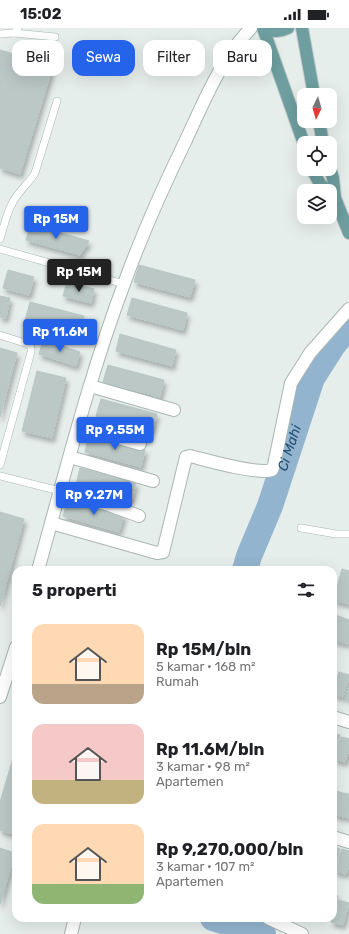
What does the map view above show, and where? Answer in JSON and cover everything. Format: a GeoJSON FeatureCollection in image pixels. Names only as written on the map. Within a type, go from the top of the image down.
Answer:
{"type":"FeatureCollection","features":[{"type":"Feature","properties":{"kind":"main road"},"geometry":{"type":"LineString","coordinates":[[263,28],[301,136]]}},
{"type":"Feature","properties":{"kind":"main road"},"geometry":{"type":"LineString","coordinates":[[266,28],[269,30],[278,31],[288,28]]}},
{"type":"Feature","properties":{"kind":"main road"},"geometry":{"type":"LineString","coordinates":[[302,28],[313,88]]}},
{"type":"Feature","properties":{"kind":"main road"},"geometry":{"type":"LineString","coordinates":[[337,207],[349,233]]}},
{"type":"Feature","properties":{"kind":"street"},"geometry":{"type":"LineString","coordinates":[[39,566],[90,386],[124,284],[156,201],[213,84],[240,39],[251,28]]}},
{"type":"Feature","properties":{"kind":"street"},"geometry":{"type":"LineString","coordinates":[[51,523],[157,553],[163,552],[186,457],[190,456],[245,469],[265,471],[272,470],[291,383],[310,353],[349,309]]}},
{"type":"Feature","properties":{"kind":"street"},"geometry":{"type":"LineString","coordinates":[[90,386],[174,410]]}},
{"type":"Feature","properties":{"kind":"street"},"geometry":{"type":"LineString","coordinates":[[79,427],[140,444]]}},
{"type":"Feature","properties":{"kind":"street"},"geometry":{"type":"LineString","coordinates":[[70,457],[153,481]]}},
{"type":"Feature","properties":{"kind":"street"},"geometry":{"type":"LineString","coordinates":[[60,492],[109,505],[139,516]]}},
{"type":"Feature","properties":{"kind":"street"},"geometry":{"type":"LineString","coordinates":[[0,697],[12,660]]}},
{"type":"Feature","properties":{"kind":"street"},"geometry":{"type":"LineString","coordinates":[[337,718],[349,722]]}},
{"type":"Feature","properties":{"kind":"street"},"geometry":{"type":"LineString","coordinates":[[337,838],[349,842]]}},
{"type":"Feature","properties":{"kind":"street"},"geometry":{"type":"LineString","coordinates":[[71,934],[74,922]]}},
{"type":"Feature","properties":{"kind":"street"},"geometry":{"type":"LineString","coordinates":[[276,922],[302,934]]}},
{"type":"Feature","properties":{"kind":"lane"},"geometry":{"type":"LineString","coordinates":[[0,34],[16,31],[55,37]]}},
{"type":"Feature","properties":{"kind":"lane"},"geometry":{"type":"LineString","coordinates":[[0,239],[6,218],[14,200],[30,181],[35,172],[57,101]]}},
{"type":"Feature","properties":{"kind":"lane"},"geometry":{"type":"LineString","coordinates":[[0,249],[124,284]]}},
{"type":"Feature","properties":{"kind":"lane"},"geometry":{"type":"LineString","coordinates":[[0,334],[28,344],[31,347],[31,352],[0,465]]}},
{"type":"Feature","properties":{"kind":"lane"},"geometry":{"type":"LineString","coordinates":[[0,476],[60,492]]}},
{"type":"Feature","properties":{"kind":"lane"},"geometry":{"type":"LineString","coordinates":[[301,528],[336,534],[349,534]]}},
{"type":"Feature","properties":{"kind":"building"},"geometry":{"type":"Polygon","coordinates":[[[0,50],[12,53],[12,76],[50,76],[20,174],[0,168],[0,50]]]}},
{"type":"Feature","properties":{"kind":"building"},"geometry":{"type":"Polygon","coordinates":[[[31,224],[89,241],[80,255],[26,240],[31,224]]]}},
{"type":"Feature","properties":{"kind":"building"},"geometry":{"type":"Polygon","coordinates":[[[139,265],[195,280],[190,297],[134,282],[139,265]]]}},
{"type":"Feature","properties":{"kind":"building"},"geometry":{"type":"Polygon","coordinates":[[[8,270],[34,277],[29,295],[3,288],[8,270]]]}},
{"type":"Feature","properties":{"kind":"building"},"geometry":{"type":"Polygon","coordinates":[[[67,282],[94,289],[91,303],[63,296],[67,282]]]}},
{"type":"Feature","properties":{"kind":"building"},"geometry":{"type":"Polygon","coordinates":[[[0,296],[10,298],[6,318],[0,317],[0,296]]]}},
{"type":"Feature","properties":{"kind":"building"},"geometry":{"type":"Polygon","coordinates":[[[132,298],[187,313],[183,330],[127,315],[132,298]]]}},
{"type":"Feature","properties":{"kind":"building"},"geometry":{"type":"Polygon","coordinates":[[[30,302],[84,316],[79,335],[25,321],[30,302]]]}},
{"type":"Feature","properties":{"kind":"building"},"geometry":{"type":"Polygon","coordinates":[[[120,334],[176,350],[172,366],[116,351],[120,334]]]}},
{"type":"Feature","properties":{"kind":"building"},"geometry":{"type":"Polygon","coordinates":[[[43,340],[80,352],[76,366],[39,354],[43,340]]]}},
{"type":"Feature","properties":{"kind":"building"},"geometry":{"type":"Polygon","coordinates":[[[0,348],[17,353],[0,417],[0,348]]]}},
{"type":"Feature","properties":{"kind":"building"},"geometry":{"type":"Polygon","coordinates":[[[108,365],[164,380],[160,397],[103,382],[108,365]]]}},
{"type":"Feature","properties":{"kind":"building"},"geometry":{"type":"Polygon","coordinates":[[[37,371],[66,378],[52,438],[22,431],[37,371]]]}},
{"type":"Feature","properties":{"kind":"building"},"geometry":{"type":"Polygon","coordinates":[[[101,399],[157,414],[152,431],[96,416],[101,399]]]}},
{"type":"Feature","properties":{"kind":"building"},"geometry":{"type":"Polygon","coordinates":[[[89,435],[145,450],[141,467],[85,452],[89,435]]]}},
{"type":"Feature","properties":{"kind":"building"},"geometry":{"type":"Polygon","coordinates":[[[80,468],[136,483],[132,500],[76,485],[80,468]]]}},
{"type":"Feature","properties":{"kind":"building"},"geometry":{"type":"Polygon","coordinates":[[[68,500],[124,515],[119,532],[63,516],[68,500]]]}},
{"type":"Feature","properties":{"kind":"building"},"geometry":{"type":"Polygon","coordinates":[[[0,512],[24,519],[0,606],[0,512]]]}},
{"type":"Feature","properties":{"kind":"building"},"geometry":{"type":"Polygon","coordinates":[[[342,569],[349,571],[349,604],[337,601],[337,586],[342,569]]]}},
{"type":"Feature","properties":{"kind":"building"},"geometry":{"type":"Polygon","coordinates":[[[337,616],[349,620],[348,644],[337,641],[337,616]]]}},
{"type":"Feature","properties":{"kind":"building"},"geometry":{"type":"Polygon","coordinates":[[[339,672],[349,675],[343,697],[337,695],[337,678],[339,672]]]}},
{"type":"Feature","properties":{"kind":"building"},"geometry":{"type":"Polygon","coordinates":[[[349,686],[349,699],[345,698],[349,686]]]}},
{"type":"Feature","properties":{"kind":"building"},"geometry":{"type":"Polygon","coordinates":[[[337,734],[340,735],[337,744],[337,734]]]}},
{"type":"Feature","properties":{"kind":"building"},"geometry":{"type":"Polygon","coordinates":[[[341,737],[349,739],[349,750],[345,762],[337,760],[337,750],[341,737]]]}},
{"type":"Feature","properties":{"kind":"building"},"geometry":{"type":"Polygon","coordinates":[[[12,762],[12,834],[0,830],[0,802],[12,762]]]}},
{"type":"Feature","properties":{"kind":"building"},"geometry":{"type":"Polygon","coordinates":[[[337,791],[343,793],[337,812],[337,791]]]}},
{"type":"Feature","properties":{"kind":"building"},"geometry":{"type":"Polygon","coordinates":[[[343,793],[349,794],[348,818],[337,815],[343,793]]]}},
{"type":"Feature","properties":{"kind":"building"},"geometry":{"type":"Polygon","coordinates":[[[0,848],[12,852],[12,863],[0,904],[0,848]]]}},
{"type":"Feature","properties":{"kind":"building"},"geometry":{"type":"Polygon","coordinates":[[[337,848],[340,849],[337,858],[337,848]]]}},
{"type":"Feature","properties":{"kind":"building"},"geometry":{"type":"Polygon","coordinates":[[[342,849],[349,851],[349,866],[346,874],[337,872],[337,865],[342,849]]]}},
{"type":"Feature","properties":{"kind":"building"},"geometry":{"type":"Polygon","coordinates":[[[338,900],[349,903],[343,925],[331,922],[337,922],[338,900]]]}},
{"type":"Feature","properties":{"kind":"waterway","name":"Ci Mahi"},"geometry":{"type":"LineString","coordinates":[[246,566],[270,506],[312,378],[333,345],[345,331]]}},
{"type":"Feature","properties":{"kind":"waterway","name":"Ci Mahi"},"geometry":{"type":"LineString","coordinates":[[226,922],[263,934]]}}]}
